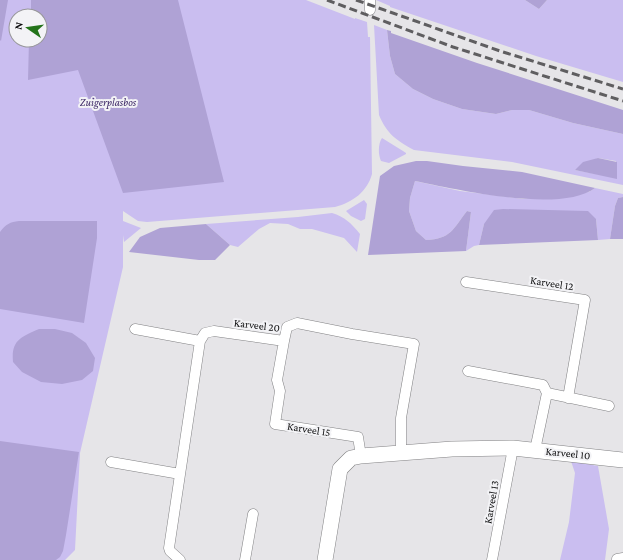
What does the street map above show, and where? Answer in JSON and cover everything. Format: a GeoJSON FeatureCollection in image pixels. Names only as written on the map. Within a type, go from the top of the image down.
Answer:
{"type":"FeatureCollection","features":[{"type":"Feature","properties":{"kind":"street","name":"Karveel 12"},"geometry":{"type":"LineString","coordinates":[[466,282],[585,300],[568,398]]}},
{"type":"Feature","properties":{"kind":"street","name":"Karveel 20"},"geometry":{"type":"LineString","coordinates":[[200,340],[205,333],[214,332],[284,341],[287,327],[297,323],[414,344],[401,418],[401,454]]}},
{"type":"Feature","properties":{"kind":"street"},"geometry":{"type":"LineString","coordinates":[[135,329],[200,340],[169,548],[170,551],[180,560]]}},
{"type":"Feature","properties":{"kind":"street","name":"Karveel 15"},"geometry":{"type":"LineString","coordinates":[[284,341],[277,380],[280,391],[275,424],[358,436],[361,456]]}},
{"type":"Feature","properties":{"kind":"street"},"geometry":{"type":"LineString","coordinates":[[468,371],[543,385],[547,393],[535,450]]}},
{"type":"Feature","properties":{"kind":"street"},"geometry":{"type":"LineString","coordinates":[[547,393],[610,406]]}},
{"type":"Feature","properties":{"kind":"street"},"geometry":{"type":"LineString","coordinates":[[325,560],[340,468],[350,458],[452,449],[513,448]]}},
{"type":"Feature","properties":{"kind":"street","name":"Karveel 10"},"geometry":{"type":"LineString","coordinates":[[513,448],[623,460]]}},
{"type":"Feature","properties":{"kind":"street","name":"Karveel 13"},"geometry":{"type":"LineString","coordinates":[[492,560],[513,448]]}},
{"type":"Feature","properties":{"kind":"street"},"geometry":{"type":"LineString","coordinates":[[110,462],[180,474]]}},
{"type":"Feature","properties":{"kind":"street"},"geometry":{"type":"LineString","coordinates":[[245,560],[253,514]]}},
{"type":"Feature","properties":{"kind":"green space","name":"Zuigerplasbos"},"geometry":{"type":"Polygon","coordinates":[[[0,0],[306,0],[355,19],[367,22],[368,37],[370,37],[372,174],[367,186],[353,199],[335,207],[147,222],[138,221],[123,211],[123,221],[141,228],[124,242],[123,235],[123,267],[80,453],[75,550],[65,560],[0,560],[0,0]]]}},
{"type":"Feature","properties":{"kind":"green space"},"geometry":{"type":"Polygon","coordinates":[[[0,0],[8,0],[1,41],[0,40],[0,0]]]}},
{"type":"Feature","properties":{"kind":"green space"},"geometry":{"type":"Polygon","coordinates":[[[31,0],[178,0],[224,182],[123,193],[78,70],[28,80],[29,48],[48,48],[48,8],[31,8],[31,0]]]}},
{"type":"Feature","properties":{"kind":"green space"},"geometry":{"type":"Polygon","coordinates":[[[376,0],[525,0],[539,9],[547,0],[623,0],[623,82],[536,56],[390,7],[376,0]]]}},
{"type":"Feature","properties":{"kind":"green space"},"geometry":{"type":"Polygon","coordinates":[[[525,0],[547,0],[539,9],[525,0]]]}},
{"type":"Feature","properties":{"kind":"green space"},"geometry":{"type":"Polygon","coordinates":[[[374,25],[387,30],[390,56],[395,74],[413,89],[433,99],[462,109],[496,114],[512,110],[529,110],[573,123],[623,134],[623,185],[512,162],[414,150],[402,143],[389,132],[379,115],[374,25]],[[598,158],[575,170],[617,178],[616,161],[598,158]]]}},
{"type":"Feature","properties":{"kind":"green space"},"geometry":{"type":"Polygon","coordinates":[[[387,30],[391,31],[391,33],[477,63],[623,110],[623,134],[573,123],[529,110],[512,110],[496,114],[462,109],[433,99],[413,89],[395,74],[390,56],[387,30]]]}},
{"type":"Feature","properties":{"kind":"green space"},"geometry":{"type":"Polygon","coordinates":[[[382,138],[406,154],[389,163],[381,161],[379,149],[382,138]]]}},
{"type":"Feature","properties":{"kind":"green space"},"geometry":{"type":"Polygon","coordinates":[[[598,158],[617,162],[617,179],[575,170],[583,162],[598,158]]]}},
{"type":"Feature","properties":{"kind":"green space"},"geometry":{"type":"Polygon","coordinates":[[[416,161],[522,172],[595,188],[579,195],[558,199],[534,199],[481,194],[415,181],[410,198],[409,211],[416,231],[426,240],[441,238],[451,232],[467,211],[471,212],[466,251],[368,255],[380,176],[394,166],[416,161]]]}},
{"type":"Feature","properties":{"kind":"green space"},"geometry":{"type":"Polygon","coordinates":[[[415,181],[460,191],[523,199],[589,192],[595,188],[623,194],[623,197],[618,198],[615,206],[610,239],[598,240],[596,219],[484,224],[479,245],[466,251],[471,212],[467,211],[451,232],[441,238],[426,240],[416,231],[409,211],[410,198],[415,181]]]}},
{"type":"Feature","properties":{"kind":"green space"},"geometry":{"type":"Polygon","coordinates":[[[623,197],[623,239],[610,239],[615,206],[618,198],[623,197]]]}},
{"type":"Feature","properties":{"kind":"green space"},"geometry":{"type":"Polygon","coordinates":[[[364,200],[367,204],[365,219],[361,221],[351,216],[346,211],[364,200]]]}},
{"type":"Feature","properties":{"kind":"green space"},"geometry":{"type":"Polygon","coordinates":[[[494,210],[588,211],[596,219],[598,240],[479,245],[484,224],[494,210]]]}},
{"type":"Feature","properties":{"kind":"green space"},"geometry":{"type":"Polygon","coordinates":[[[332,213],[341,216],[348,221],[360,234],[357,252],[344,238],[312,229],[300,229],[288,224],[270,223],[259,229],[238,247],[230,245],[206,224],[298,217],[332,213]]]}},
{"type":"Feature","properties":{"kind":"green space"},"geometry":{"type":"Polygon","coordinates":[[[19,221],[97,221],[97,238],[84,323],[0,309],[0,232],[8,224],[19,221]]]}},
{"type":"Feature","properties":{"kind":"green space"},"geometry":{"type":"Polygon","coordinates":[[[206,224],[230,245],[215,260],[199,260],[129,252],[140,237],[160,228],[206,224]]]}},
{"type":"Feature","properties":{"kind":"green space"},"geometry":{"type":"Polygon","coordinates":[[[39,329],[55,329],[72,333],[86,343],[95,358],[93,371],[82,380],[62,384],[41,382],[22,372],[13,362],[14,349],[18,340],[39,329]]]}},
{"type":"Feature","properties":{"kind":"green space"},"geometry":{"type":"Polygon","coordinates":[[[0,441],[79,452],[63,551],[60,557],[56,560],[0,560],[0,441]]]}},
{"type":"Feature","properties":{"kind":"green space"},"geometry":{"type":"Polygon","coordinates":[[[571,461],[598,466],[609,529],[605,560],[560,560],[569,522],[575,473],[571,461]]]}},
{"type":"Feature","properties":{"kind":"railway"},"geometry":{"type":"LineString","coordinates":[[327,0],[453,47],[623,101]]}},
{"type":"Feature","properties":{"kind":"railway"},"geometry":{"type":"LineString","coordinates":[[356,0],[500,51],[623,89]]}}]}
